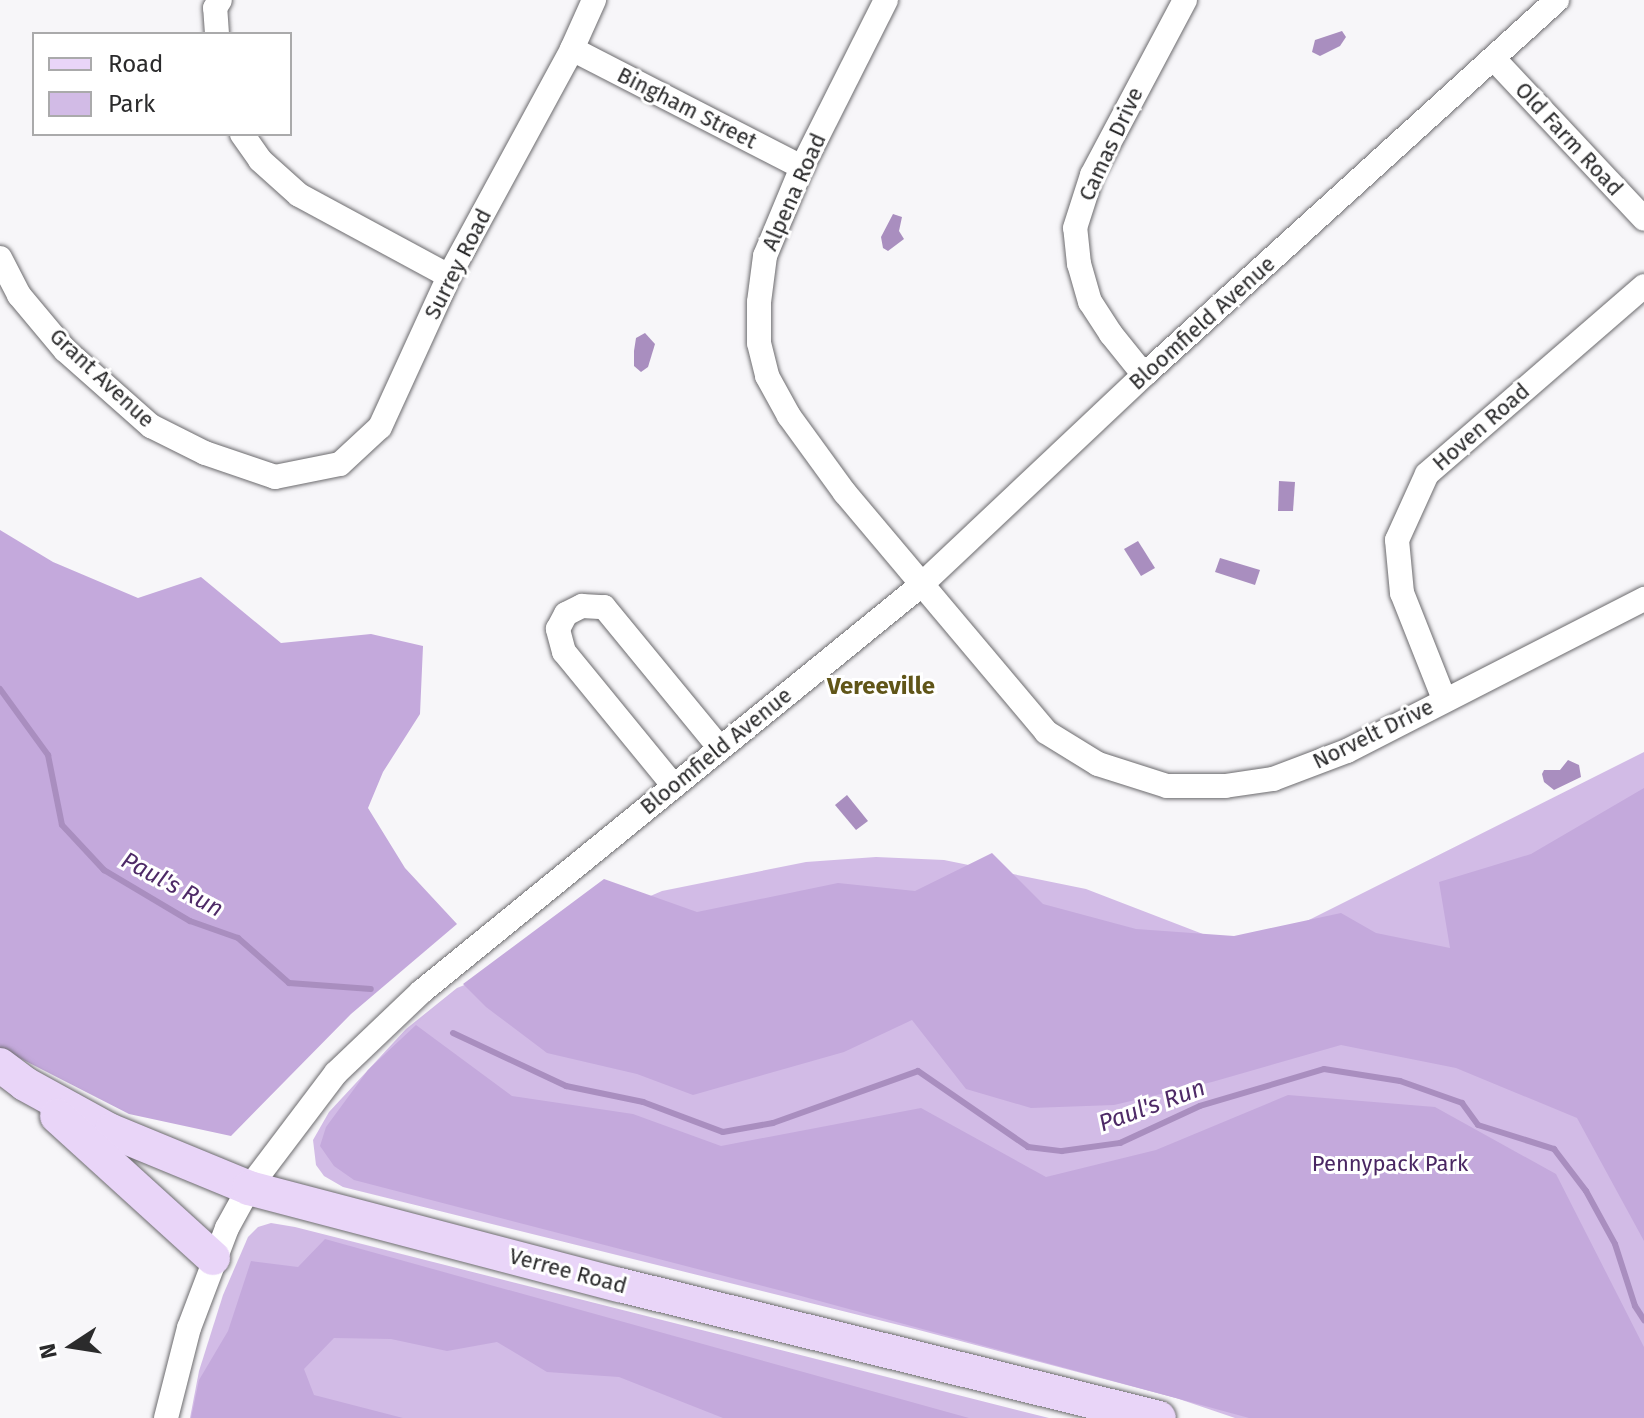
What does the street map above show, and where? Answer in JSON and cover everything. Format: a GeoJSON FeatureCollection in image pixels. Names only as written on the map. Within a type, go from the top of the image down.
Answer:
{"type":"FeatureCollection","features":[{"type":"Feature","properties":{"kind":"main road","name":"Verree Road"},"geometry":{"type":"LineString","coordinates":[[13,1074],[111,1131],[249,1188],[620,1285],[1159,1418]]}},
{"type":"Feature","properties":{"kind":"main road"},"geometry":{"type":"LineString","coordinates":[[13,1074],[98,1156],[213,1258]]}},
{"type":"Feature","properties":{"kind":"street"},"geometry":{"type":"LineString","coordinates":[[217,32],[215,8],[220,0]]}},
{"type":"Feature","properties":{"kind":"street","name":"Surrey Road"},"geometry":{"type":"LineString","coordinates":[[279,477],[340,464],[380,427],[449,276],[572,49],[594,0]]}},
{"type":"Feature","properties":{"kind":"street","name":"Alpena Road"},"geometry":{"type":"LineString","coordinates":[[886,0],[802,167],[765,256],[759,302],[759,343],[767,376],[789,416],[845,493],[920,586]]}},
{"type":"Feature","properties":{"kind":"street","name":"Camas Drive"},"geometry":{"type":"LineString","coordinates":[[1144,375],[1090,302],[1079,264],[1075,228],[1092,175],[1185,0]]}},
{"type":"Feature","properties":{"kind":"street","name":"Bloomfield Avenue"},"geometry":{"type":"LineString","coordinates":[[166,1418],[179,1359],[213,1258],[249,1188],[336,1073],[388,1023],[673,785],[920,586],[1144,375],[1557,0]]}},
{"type":"Feature","properties":{"kind":"street","name":"Bingham Street"},"geometry":{"type":"LineString","coordinates":[[572,49],[802,167]]}},
{"type":"Feature","properties":{"kind":"street","name":"Old Farm Road"},"geometry":{"type":"LineString","coordinates":[[1494,59],[1644,219]]}},
{"type":"Feature","properties":{"kind":"street"},"geometry":{"type":"LineString","coordinates":[[243,136],[260,160],[299,195],[449,276]]}},
{"type":"Feature","properties":{"kind":"street","name":"Grant Avenue"},"geometry":{"type":"LineString","coordinates":[[0,258],[19,295],[65,350],[151,426],[205,453],[279,477]]}},
{"type":"Feature","properties":{"kind":"street","name":"Hoven Road"},"geometry":{"type":"LineString","coordinates":[[1444,699],[1402,593],[1397,540],[1427,474],[1644,286]]}},
{"type":"Feature","properties":{"kind":"street","name":"Norvelt Drive"},"geometry":{"type":"LineString","coordinates":[[920,586],[1046,732],[1098,764],[1167,786],[1225,786],[1273,779],[1347,751],[1644,599]]}},
{"type":"Feature","properties":{"kind":"street"},"geometry":{"type":"LineString","coordinates":[[673,785],[564,652],[558,629],[566,614],[582,606],[604,607],[719,747]]}},
{"type":"Feature","properties":{"kind":"green space"},"geometry":{"type":"Polygon","coordinates":[[[0,530],[53,562],[138,598],[201,577],[281,643],[371,634],[423,646],[420,714],[383,772],[368,808],[405,868],[457,924],[351,1014],[231,1136],[129,1114],[0,1048],[0,530]]]}},
{"type":"Feature","properties":{"kind":"green space","name":"Pennypack Park"},"geometry":{"type":"Polygon","coordinates":[[[1644,752],[1644,1418],[1235,1418],[1176,1398],[915,1329],[343,1187],[324,1176],[316,1165],[313,1140],[329,1112],[406,1029],[457,988],[509,967],[592,921],[662,891],[806,862],[876,857],[944,860],[1086,889],[1247,951],[1644,752]]]}},
{"type":"Feature","properties":{"kind":"green space"},"geometry":{"type":"Polygon","coordinates":[[[1644,788],[1644,1241],[1577,1118],[1456,1068],[1341,1045],[1212,1082],[1114,1105],[1031,1108],[966,1089],[912,1020],[844,1052],[693,1095],[637,1074],[547,1053],[486,1007],[463,984],[604,879],[697,912],[838,883],[915,891],[992,853],[1043,904],[1136,929],[1234,936],[1341,913],[1376,933],[1450,948],[1439,882],[1531,854],[1644,788]]]}},
{"type":"Feature","properties":{"kind":"green space"},"geometry":{"type":"Polygon","coordinates":[[[416,1025],[512,1096],[633,1114],[721,1146],[921,1108],[1046,1177],[1156,1150],[1288,1095],[1435,1107],[1556,1174],[1644,1347],[1644,1418],[1249,1418],[790,1293],[354,1180],[334,1166],[320,1146],[326,1127],[368,1070],[416,1025]]]}},
{"type":"Feature","properties":{"kind":"green space"},"geometry":{"type":"Polygon","coordinates":[[[271,1223],[1049,1418],[190,1418],[199,1371],[223,1295],[248,1237],[258,1227],[271,1223]]]}},
{"type":"Feature","properties":{"kind":"green space"},"geometry":{"type":"Polygon","coordinates":[[[325,1239],[969,1418],[723,1418],[619,1377],[547,1372],[497,1342],[447,1351],[391,1339],[334,1338],[304,1369],[314,1395],[403,1418],[191,1418],[199,1380],[228,1331],[251,1261],[298,1267],[325,1239]]]}},
{"type":"Feature","properties":{"kind":"shaded area"},"geometry":{"type":"Polygon","coordinates":[[[1342,31],[1346,37],[1340,46],[1320,56],[1312,52],[1315,40],[1342,31]]]}},
{"type":"Feature","properties":{"kind":"shaded area"},"geometry":{"type":"Polygon","coordinates":[[[893,214],[902,217],[899,231],[904,239],[888,251],[883,248],[881,237],[893,214]]]}},
{"type":"Feature","properties":{"kind":"shaded area"},"geometry":{"type":"Polygon","coordinates":[[[645,333],[655,344],[648,367],[641,372],[634,366],[634,351],[636,338],[645,333]]]}},
{"type":"Feature","properties":{"kind":"shaded area"},"geometry":{"type":"Polygon","coordinates":[[[1279,481],[1295,482],[1293,511],[1278,511],[1279,481]]]}},
{"type":"Feature","properties":{"kind":"shaded area"},"geometry":{"type":"Polygon","coordinates":[[[1138,541],[1155,568],[1141,576],[1124,549],[1138,541]]]}},
{"type":"Feature","properties":{"kind":"shaded area"},"geometry":{"type":"Polygon","coordinates":[[[1220,558],[1260,570],[1255,585],[1215,572],[1220,558]]]}},
{"type":"Feature","properties":{"kind":"shaded area"},"geometry":{"type":"Polygon","coordinates":[[[1568,760],[1579,765],[1581,777],[1554,790],[1544,782],[1542,774],[1544,770],[1560,770],[1568,760]]]}},
{"type":"Feature","properties":{"kind":"shaded area"},"geometry":{"type":"Polygon","coordinates":[[[847,795],[868,821],[856,830],[835,805],[847,795]]]}},
{"type":"Feature","properties":{"kind":"waterway","name":"Paul's Run"},"geometry":{"type":"LineString","coordinates":[[0,689],[48,755],[62,825],[104,870],[190,921],[238,938],[289,983],[371,989]]}},
{"type":"Feature","properties":{"kind":"waterway","name":"Paul's Run"},"geometry":{"type":"LineString","coordinates":[[453,1033],[566,1086],[643,1102],[723,1132],[773,1123],[918,1071],[1028,1147],[1062,1151],[1120,1143],[1200,1106],[1324,1069],[1400,1081],[1462,1103],[1478,1125],[1554,1149],[1586,1191],[1615,1244],[1635,1306],[1644,1320]]}},
{"type":"Feature","properties":{"kind":"district","name":"Vereeville"},"geometry":{"type":"Point","coordinates":[881,687]}}]}
